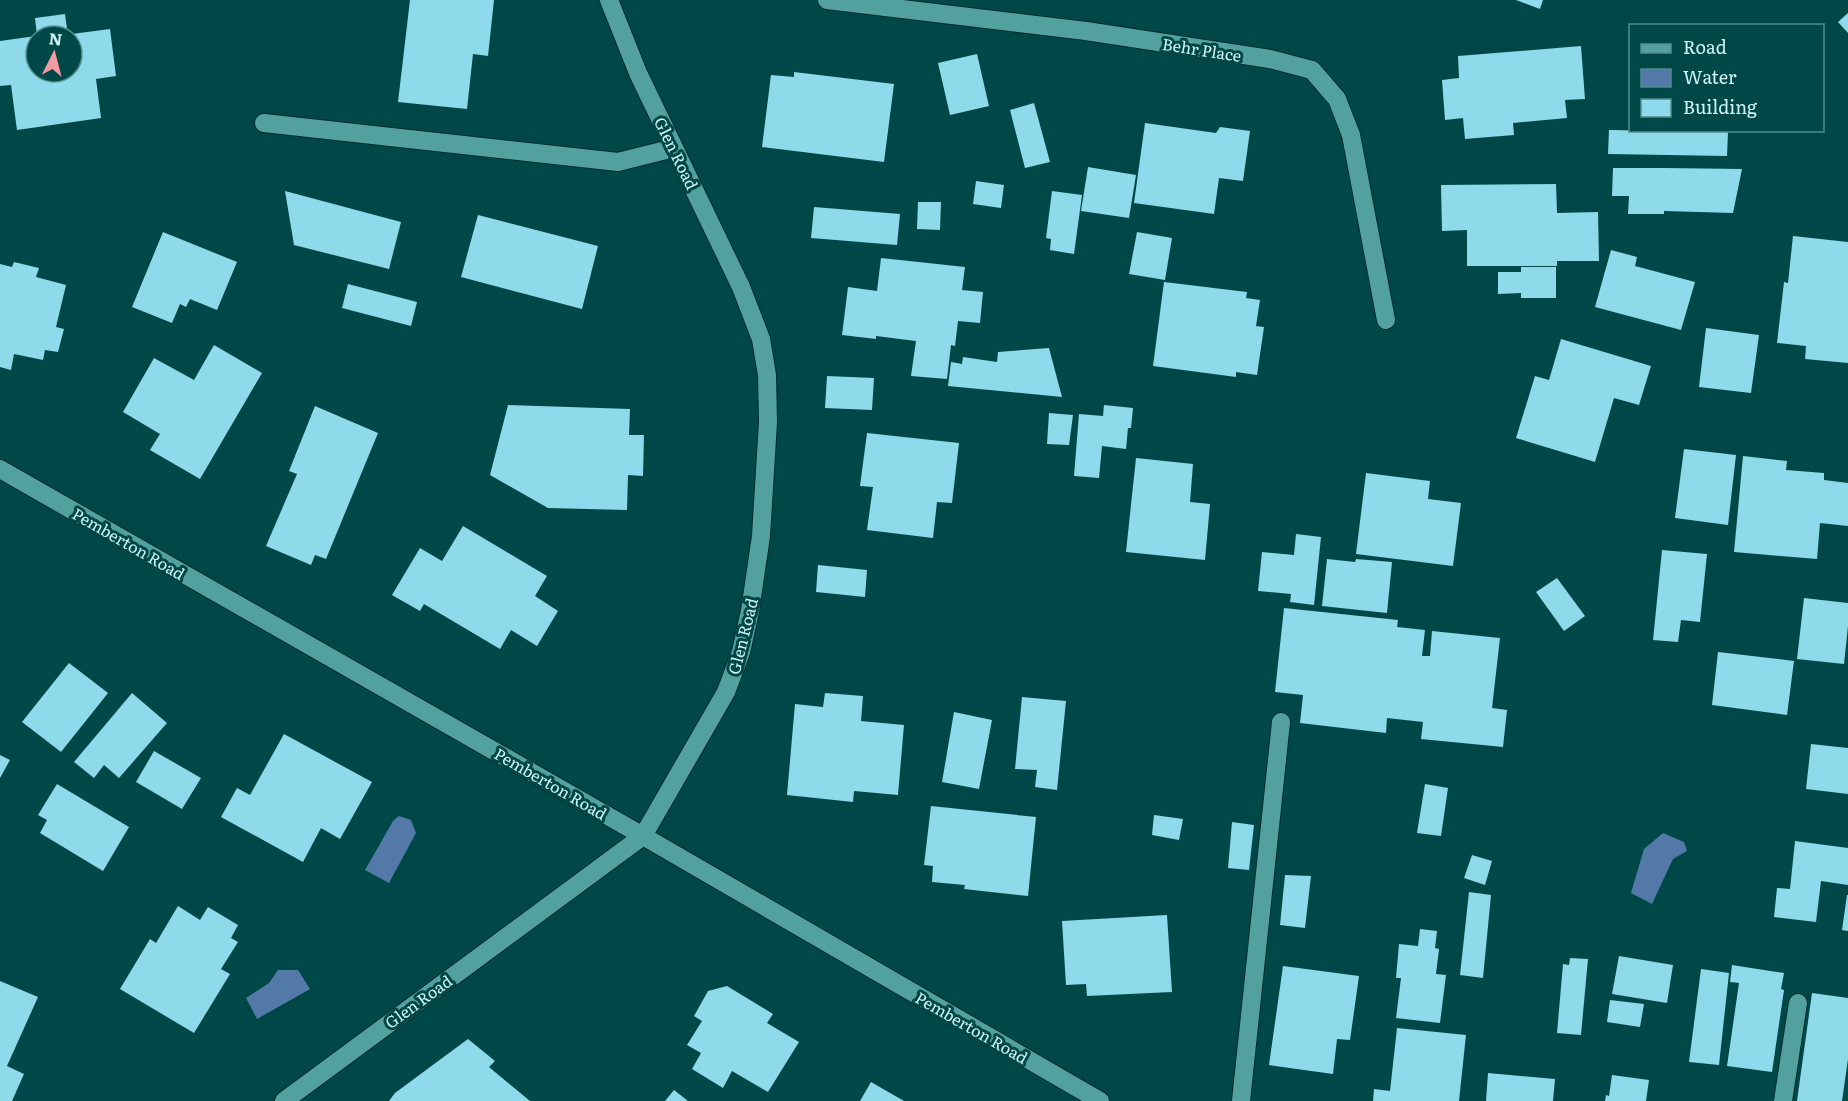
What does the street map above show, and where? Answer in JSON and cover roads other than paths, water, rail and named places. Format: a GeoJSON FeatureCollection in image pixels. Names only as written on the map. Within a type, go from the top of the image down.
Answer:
{"type":"FeatureCollection","features":[{"type":"Feature","properties":{"kind":"street","name":"Glen Road"},"geometry":{"type":"LineString","coordinates":[[284,1101],[643,836],[726,692],[741,652],[750,611],[761,536],[768,422],[767,375],[761,339],[741,287],[639,73],[609,0]]}},
{"type":"Feature","properties":{"kind":"street","name":"Behr Place"},"geometry":{"type":"LineString","coordinates":[[827,0],[1098,33],[1270,59],[1312,70],[1336,99],[1351,135],[1386,320]]}},
{"type":"Feature","properties":{"kind":"street"},"geometry":{"type":"LineString","coordinates":[[264,123],[618,162],[674,147]]}},
{"type":"Feature","properties":{"kind":"street","name":"Pemberton Road"},"geometry":{"type":"LineString","coordinates":[[0,469],[643,836],[1100,1101]]}},
{"type":"Feature","properties":{"kind":"street"},"geometry":{"type":"LineString","coordinates":[[1241,1101],[1281,722]]}},
{"type":"Feature","properties":{"kind":"street"},"geometry":{"type":"LineString","coordinates":[[1782,1101],[1798,1003]]}},
{"type":"Feature","properties":{"kind":"water"},"geometry":{"type":"Polygon","coordinates":[[[399,816],[411,820],[416,833],[389,883],[365,870],[393,821],[399,816]]]}},
{"type":"Feature","properties":{"kind":"water"},"geometry":{"type":"Polygon","coordinates":[[[1663,833],[1684,842],[1687,851],[1673,859],[1652,904],[1631,893],[1644,849],[1663,833]]]}},
{"type":"Feature","properties":{"kind":"water"},"geometry":{"type":"Polygon","coordinates":[[[278,970],[298,970],[310,989],[257,1019],[246,998],[269,983],[278,970]]]}}]}
